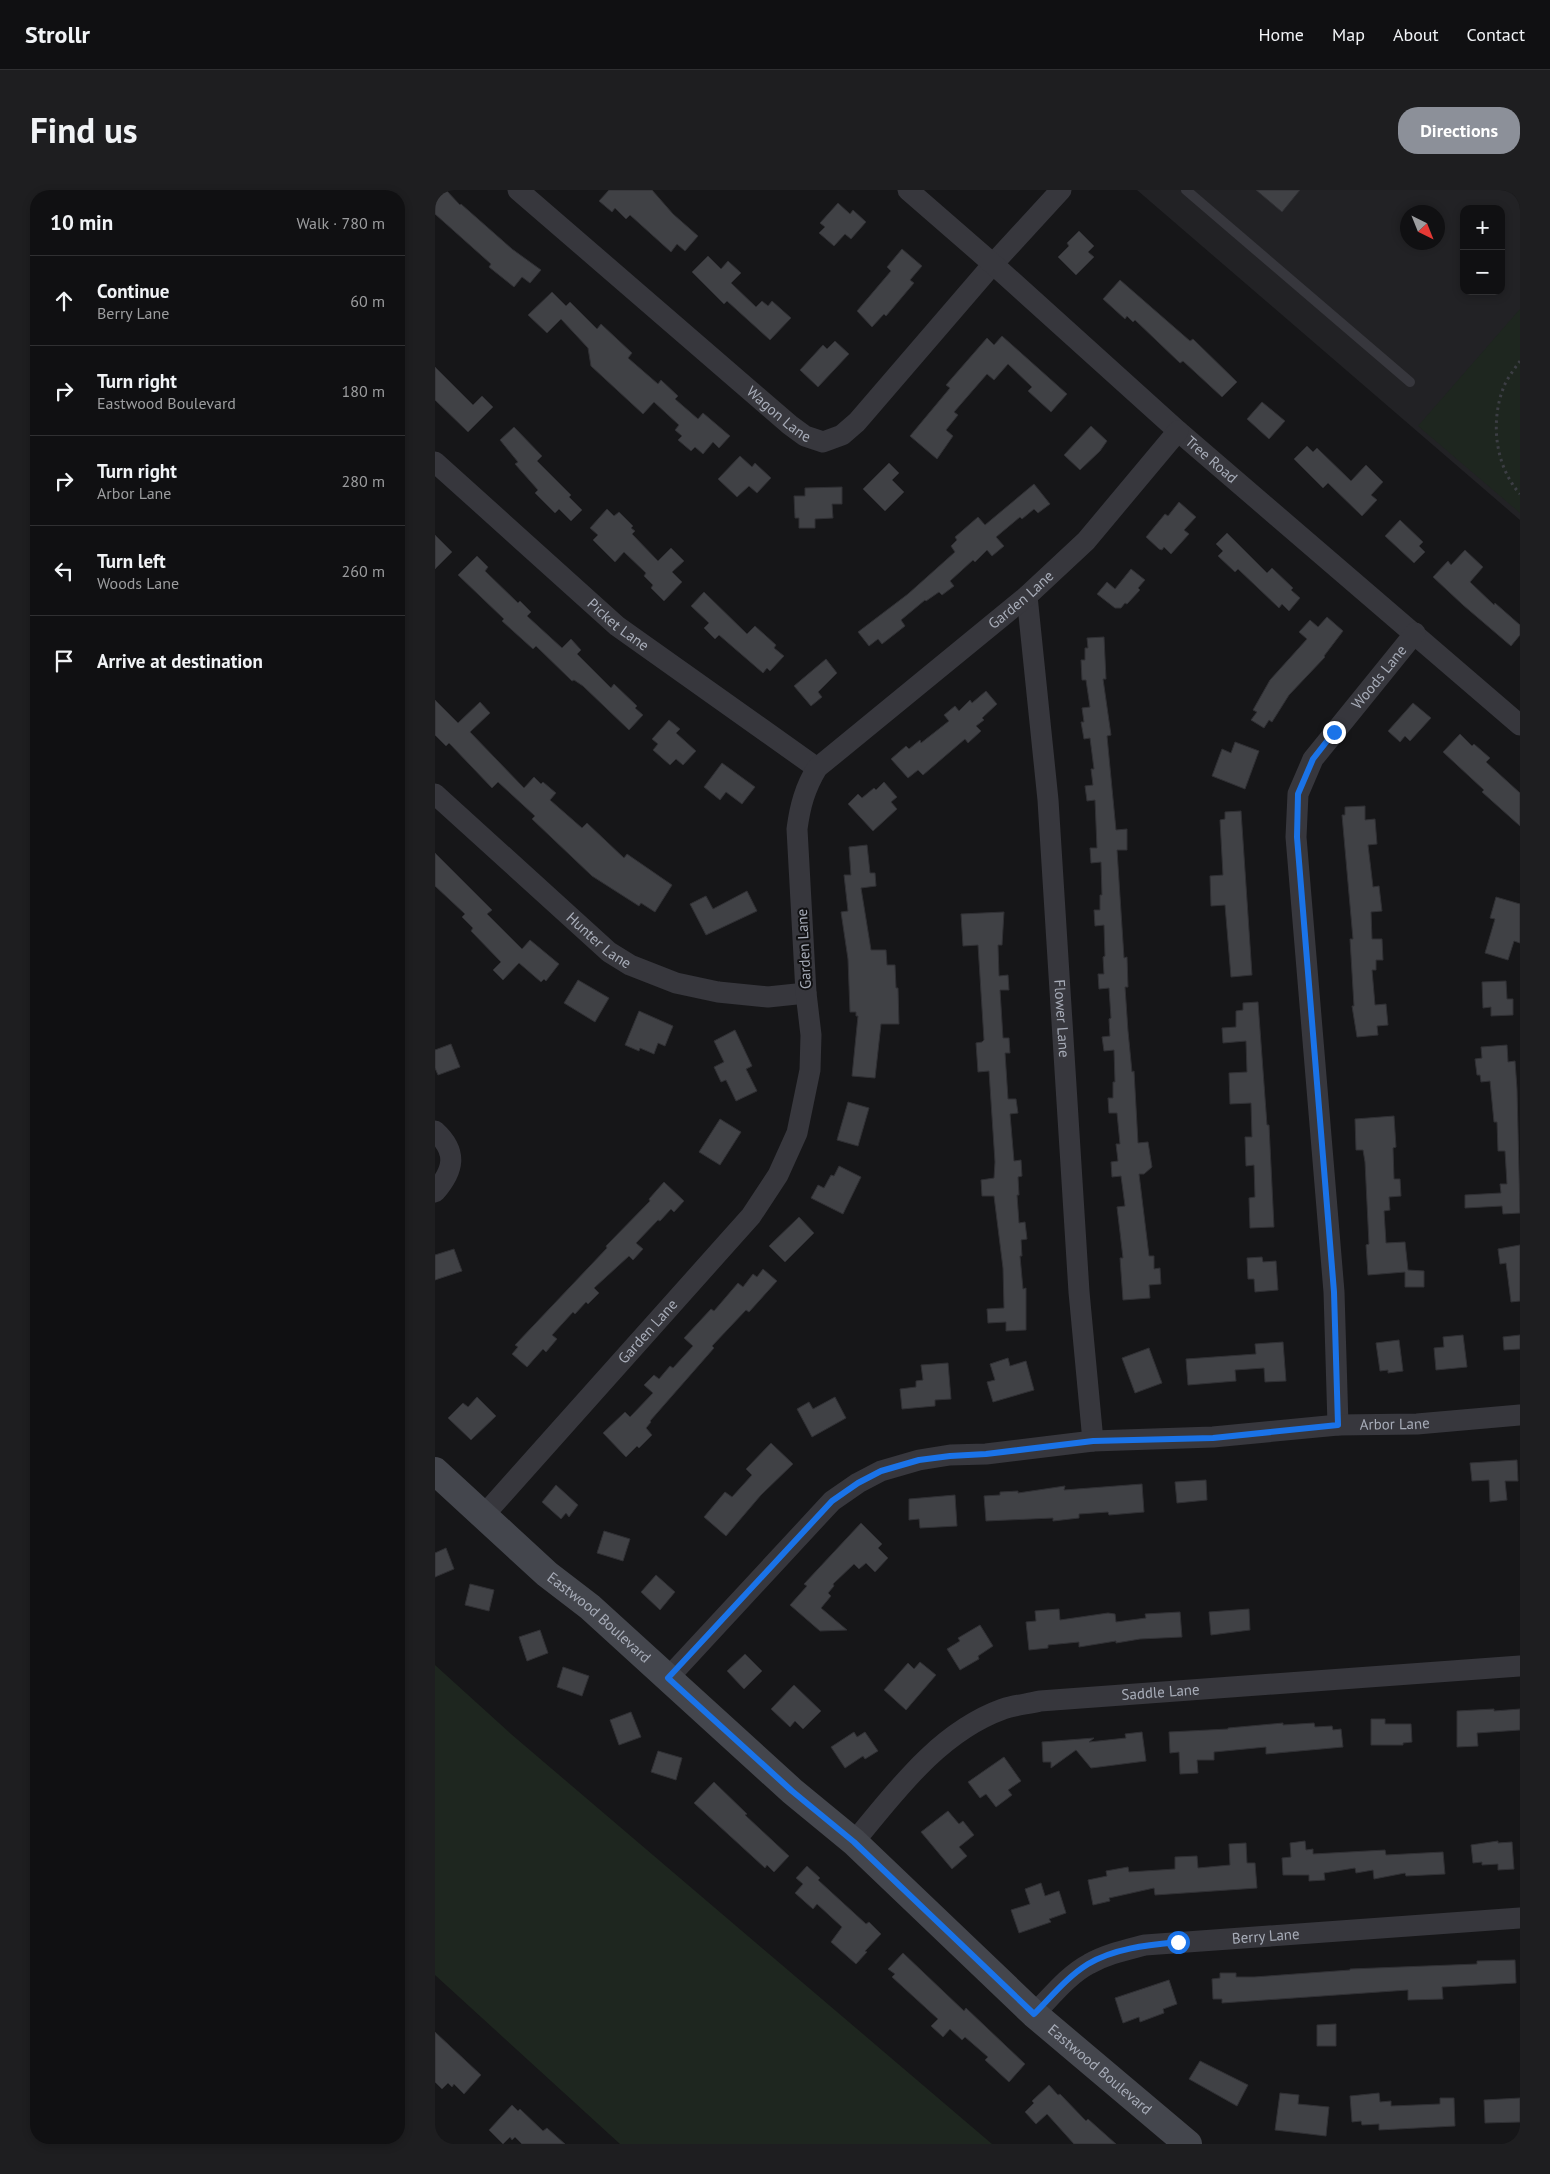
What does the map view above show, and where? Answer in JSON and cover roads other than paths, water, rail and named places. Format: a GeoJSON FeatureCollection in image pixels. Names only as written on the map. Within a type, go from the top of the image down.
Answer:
{"type":"FeatureCollection","features":[{"type":"Feature","properties":{"kind":"street","name":"Wagon Lane"},"geometry":{"type":"LineString","coordinates":[[518,190],[790,425],[805,436],[823,442],[842,435],[857,422],[993,264],[1061,190]]}},
{"type":"Feature","properties":{"kind":"street","name":"Tree Road"},"geometry":{"type":"LineString","coordinates":[[908,190],[1178,431],[1520,725]]}},
{"type":"Feature","properties":{"kind":"street","name":"Garden Lane"},"geometry":{"type":"LineString","coordinates":[[484,1515],[751,1216],[778,1175],[797,1133],[810,1070],[811,1035],[806,993],[797,829],[799,806],[807,785],[817,768],[1027,596],[1086,541],[1178,431]]}},
{"type":"Feature","properties":{"kind":"street","name":"Picket Lane"},"geometry":{"type":"LineString","coordinates":[[435,462],[617,626],[817,768]]}},
{"type":"Feature","properties":{"kind":"street","name":"Flower Lane"},"geometry":{"type":"LineString","coordinates":[[1027,596],[1049,800],[1079,1292],[1093,1441]]}},
{"type":"Feature","properties":{"kind":"street","name":"Woods Lane"},"geometry":{"type":"LineString","coordinates":[[1338,1425],[1334,1292],[1297,837],[1298,794],[1313,759],[1415,633]]}},
{"type":"Feature","properties":{"kind":"street","name":"Hunter Lane"},"geometry":{"type":"LineString","coordinates":[[435,794],[609,952],[630,964],[676,983],[718,992],[768,997],[806,993]]}},
{"type":"Feature","properties":{"kind":"street"},"geometry":{"type":"LineString","coordinates":[[435,1131],[444,1139],[450,1150],[451,1160],[445,1179],[435,1192]]}},
{"type":"Feature","properties":{"kind":"street","name":"Arbor Lane"},"geometry":{"type":"LineString","coordinates":[[668,1678],[832,1501],[858,1483],[881,1471],[919,1460],[1093,1441],[1213,1438],[1338,1425],[1417,1424],[1520,1415]]}},
{"type":"Feature","properties":{"kind":"street","name":"Eastwood Boulevard"},"geometry":{"type":"LineString","coordinates":[[435,1471],[547,1574],[589,1607],[792,1791],[854,1842],[1034,2014],[1188,2144]]}},
{"type":"Feature","properties":{"kind":"street","name":"Saddle Lane"},"geometry":{"type":"LineString","coordinates":[[854,1842],[919,1767],[947,1740],[972,1724],[1004,1708],[1050,1701],[1520,1666]]}},
{"type":"Feature","properties":{"kind":"street","name":"Berry Lane"},"geometry":{"type":"LineString","coordinates":[[1034,2014],[1065,1983],[1088,1964],[1112,1954],[1145,1945],[1520,1918]]}},
{"type":"Feature","properties":{"kind":"lane"},"geometry":{"type":"LineString","coordinates":[[1187,190],[1410,382]]}}]}
